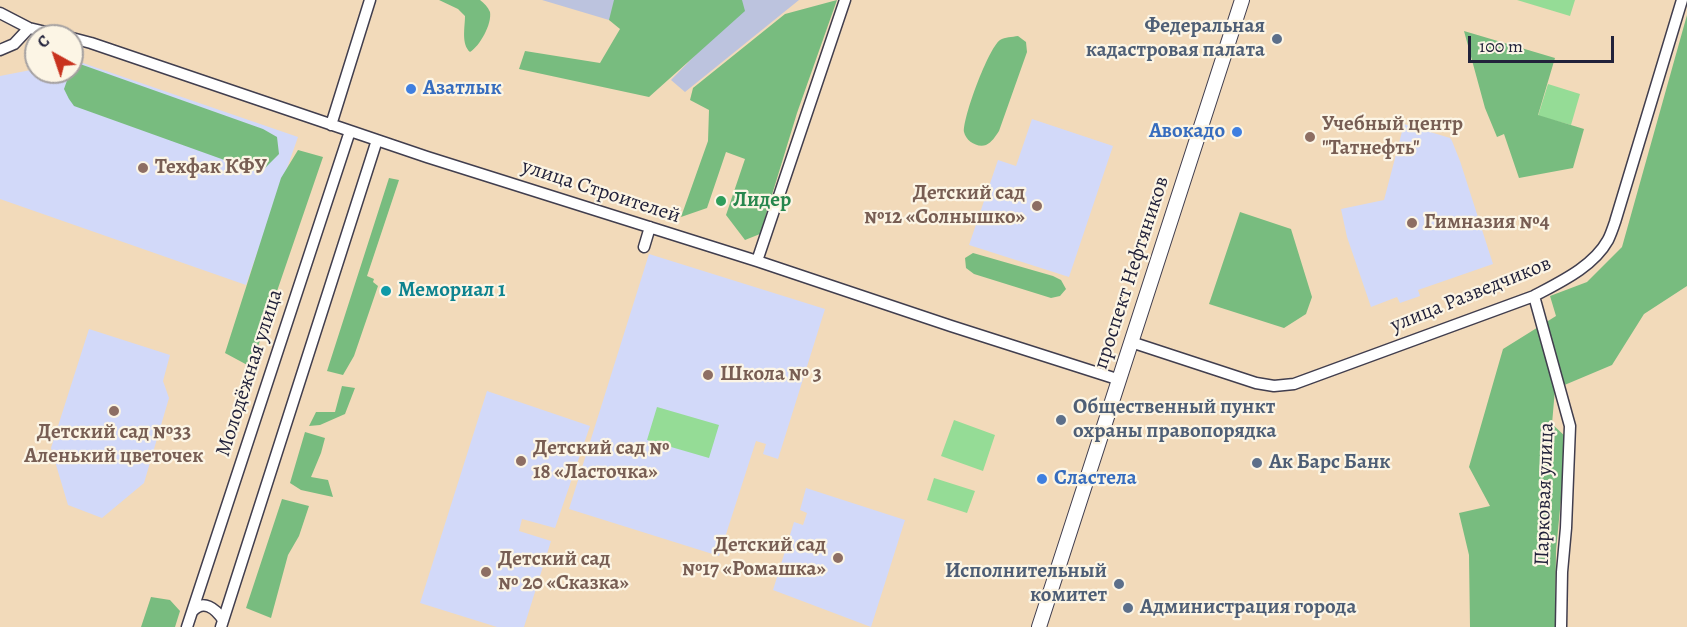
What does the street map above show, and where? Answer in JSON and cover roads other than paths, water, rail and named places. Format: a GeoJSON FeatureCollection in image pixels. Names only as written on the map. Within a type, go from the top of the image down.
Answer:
{"type":"FeatureCollection","features":[{"type":"Feature","properties":{"kind":"main road","name":"проспект Нефтяников"},"geometry":{"type":"LineString","coordinates":[[1039,627],[1242,0]]}},
{"type":"Feature","properties":{"kind":"street"},"geometry":{"type":"LineString","coordinates":[[331,124],[370,0]]}},
{"type":"Feature","properties":{"kind":"street"},"geometry":{"type":"LineString","coordinates":[[757,261],[845,0]]}},
{"type":"Feature","properties":{"kind":"street","name":"улица Разведчиков"},"geometry":{"type":"LineString","coordinates":[[1131,342],[1256,383],[1283,386],[1534,296],[1559,283],[1580,269],[1608,240],[1682,0]]}},
{"type":"Feature","properties":{"kind":"street"},"geometry":{"type":"LineString","coordinates":[[0,13],[24,26]]}},
{"type":"Feature","properties":{"kind":"street"},"geometry":{"type":"LineString","coordinates":[[0,50],[14,44],[24,33]]}},
{"type":"Feature","properties":{"kind":"street","name":"улица Строителей"},"geometry":{"type":"LineString","coordinates":[[84,41],[377,140],[1120,380]]}},
{"type":"Feature","properties":{"kind":"street","name":"Молодёжная улица"},"geometry":{"type":"LineString","coordinates":[[187,627],[350,131]]}},
{"type":"Feature","properties":{"kind":"street"},"geometry":{"type":"LineString","coordinates":[[222,624],[377,140]]}},
{"type":"Feature","properties":{"kind":"street"},"geometry":{"type":"LineString","coordinates":[[644,247],[650,227]]}},
{"type":"Feature","properties":{"kind":"street","name":"Парковая улица"},"geometry":{"type":"LineString","coordinates":[[1534,296],[1570,426],[1561,627]]}},
{"type":"Feature","properties":{"kind":"street"},"geometry":{"type":"LineString","coordinates":[[192,612],[200,606],[211,607],[216,610],[222,624]]}},
{"type":"Feature","properties":{"kind":"place","name":"Федеральная кадастровая палата"},"geometry":{"type":"Point","coordinates":[1277,39]}},
{"type":"Feature","properties":{"kind":"place","name":"Азатлык"},"geometry":{"type":"Point","coordinates":[411,89]}},
{"type":"Feature","properties":{"kind":"place","name":"Авокадо"},"geometry":{"type":"Point","coordinates":[1237,132]}},
{"type":"Feature","properties":{"kind":"place","name":"Учебный центр \"Татнефть\""},"geometry":{"type":"Point","coordinates":[1310,137]}},
{"type":"Feature","properties":{"kind":"place","name":"Техфак КФУ"},"geometry":{"type":"Point","coordinates":[143,168]}},
{"type":"Feature","properties":{"kind":"place","name":"Лидер"},"geometry":{"type":"Point","coordinates":[721,201]}},
{"type":"Feature","properties":{"kind":"place","name":"Детский сад №12 «Солнышко»"},"geometry":{"type":"Point","coordinates":[1037,206]}},
{"type":"Feature","properties":{"kind":"place","name":"Гимназия №4"},"geometry":{"type":"Point","coordinates":[1412,223]}},
{"type":"Feature","properties":{"kind":"place","name":"Мемориал 1"},"geometry":{"type":"Point","coordinates":[386,291]}},
{"type":"Feature","properties":{"kind":"place","name":"Школа № 3"},"geometry":{"type":"Point","coordinates":[708,375]}},
{"type":"Feature","properties":{"kind":"place","name":"Детский сад №33 Аленький цветочек"},"geometry":{"type":"Point","coordinates":[114,411]}},
{"type":"Feature","properties":{"kind":"place","name":"Общественный пункт охраны правопорядка"},"geometry":{"type":"Point","coordinates":[1061,420]}},
{"type":"Feature","properties":{"kind":"place","name":"Детский сад № 18 «Ласточка»"},"geometry":{"type":"Point","coordinates":[521,461]}},
{"type":"Feature","properties":{"kind":"place","name":"Ак Барс Банк"},"geometry":{"type":"Point","coordinates":[1257,463]}},
{"type":"Feature","properties":{"kind":"place","name":"Сластела"},"geometry":{"type":"Point","coordinates":[1042,479]}},
{"type":"Feature","properties":{"kind":"place","name":"Детский сад №17 «Ромашка»"},"geometry":{"type":"Point","coordinates":[838,558]}},
{"type":"Feature","properties":{"kind":"place","name":"Детский сад № 20 «Сказка»"},"geometry":{"type":"Point","coordinates":[486,572]}},
{"type":"Feature","properties":{"kind":"place","name":"Исполнительный комитет"},"geometry":{"type":"Point","coordinates":[1119,584]}},
{"type":"Feature","properties":{"kind":"place","name":"Администрация города"},"geometry":{"type":"Point","coordinates":[1128,608]}}]}
